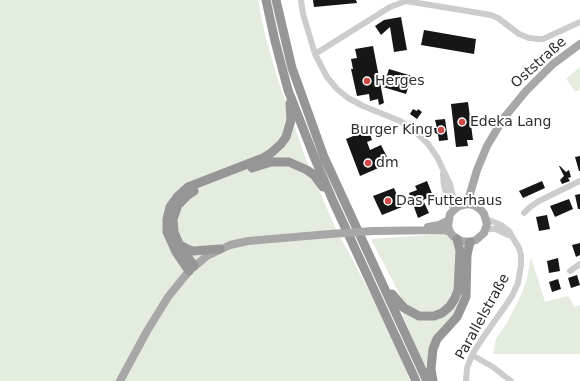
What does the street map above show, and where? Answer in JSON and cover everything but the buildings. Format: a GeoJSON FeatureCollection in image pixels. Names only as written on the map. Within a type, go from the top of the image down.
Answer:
{"type":"FeatureCollection","features":[{"type":"Feature","properties":{"kind":"highway"},"geometry":{"type":"LineString","coordinates":[[266,0],[288,90],[315,159],[333,202],[416,381]]}},
{"type":"Feature","properties":{"kind":"highway"},"geometry":{"type":"LineString","coordinates":[[276,0],[292,68],[330,170],[427,381]]}},
{"type":"Feature","properties":{"kind":"highway"},"geometry":{"type":"LineString","coordinates":[[191,269],[176,252],[167,232],[167,219],[170,207],[178,196],[188,187],[263,158],[281,144],[286,137],[291,120],[288,90]]}},
{"type":"Feature","properties":{"kind":"highway"},"geometry":{"type":"LineString","coordinates":[[191,269],[174,232],[173,219],[178,206],[188,195],[196,190],[271,162],[289,162],[307,170],[314,175],[333,202]]}},
{"type":"Feature","properties":{"kind":"highway"},"geometry":{"type":"LineString","coordinates":[[373,262],[395,300],[404,308],[419,316],[434,316],[442,313],[456,298],[458,290],[460,251],[457,239]]}},
{"type":"Feature","properties":{"kind":"highway"},"geometry":{"type":"LineString","coordinates":[[433,381],[430,369],[433,348],[437,339],[457,317],[466,297],[467,256],[470,242]]}},
{"type":"Feature","properties":{"kind":"highway"},"geometry":{"type":"LineString","coordinates":[[179,244],[193,251],[220,249]]}},
{"type":"Feature","properties":{"kind":"main road","name":"Oststraße"},"geometry":{"type":"LineString","coordinates":[[460,206],[495,132],[516,101],[553,64],[580,44]]}},
{"type":"Feature","properties":{"kind":"main road","name":"Oststraße"},"geometry":{"type":"LineString","coordinates":[[516,101],[580,49]]}},
{"type":"Feature","properties":{"kind":"main road","name":"Oststraße"},"geometry":{"type":"LineString","coordinates":[[477,206],[475,200],[481,160]]}},
{"type":"Feature","properties":{"kind":"main road"},"geometry":{"type":"LineString","coordinates":[[120,381],[154,320],[177,284],[191,269],[220,249],[248,241],[273,238],[407,230],[444,230],[450,232],[457,239],[470,242],[480,237],[486,228],[486,219],[484,214],[477,206],[460,206],[448,220],[439,225],[407,230]]}},
{"type":"Feature","properties":{"kind":"main road"},"geometry":{"type":"LineString","coordinates":[[448,220],[450,232]]}},
{"type":"Feature","properties":{"kind":"street"},"geometry":{"type":"LineString","coordinates":[[301,0],[303,14],[315,54],[324,72],[337,88],[348,98],[363,106],[400,121],[410,127],[428,144],[439,161],[450,184],[453,198],[460,206]]}},
{"type":"Feature","properties":{"kind":"street"},"geometry":{"type":"LineString","coordinates":[[315,54],[390,7],[407,1]]}},
{"type":"Feature","properties":{"kind":"street","name":"Oststraße"},"geometry":{"type":"LineString","coordinates":[[407,1],[491,15],[498,18],[519,34],[529,38],[543,39],[580,22]]}},
{"type":"Feature","properties":{"kind":"street"},"geometry":{"type":"LineString","coordinates":[[524,213],[538,201],[580,181]]}},
{"type":"Feature","properties":{"kind":"street","name":"Parallelstraße"},"geometry":{"type":"LineString","coordinates":[[466,381],[467,368],[472,355],[506,305],[518,283],[521,265],[521,256],[516,242],[509,231],[501,225],[486,219]]}},
{"type":"Feature","properties":{"kind":"street"},"geometry":{"type":"LineString","coordinates":[[486,228],[496,228],[503,231],[516,242]]}},
{"type":"Feature","properties":{"kind":"street"},"geometry":{"type":"LineString","coordinates":[[570,272],[580,264]]}},
{"type":"Feature","properties":{"kind":"street"},"geometry":{"type":"LineString","coordinates":[[472,355],[493,367],[511,381]]}},
{"type":"Feature","properties":{"kind":"shaded area"},"geometry":{"type":"Polygon","coordinates":[[[0,0],[258,0],[265,35],[277,77],[307,162],[335,227],[388,327],[410,381],[0,381],[0,0]]]}},
{"type":"Feature","properties":{"kind":"shaded area"},"geometry":{"type":"Polygon","coordinates":[[[580,67],[580,89],[576,92],[566,79],[580,67]]]}},
{"type":"Feature","properties":{"kind":"shaded area"},"geometry":{"type":"Polygon","coordinates":[[[442,234],[448,235],[455,242],[458,263],[452,298],[437,311],[418,311],[404,303],[371,239],[442,234]]]}},
{"type":"Feature","properties":{"kind":"shaded area"},"geometry":{"type":"Polygon","coordinates":[[[531,257],[545,302],[568,296],[575,307],[580,305],[580,354],[493,354],[496,339],[507,323],[522,293],[527,278],[531,257]]]}},
{"type":"Feature","properties":{"kind":"shaded area"},"geometry":{"type":"Polygon","coordinates":[[[464,283],[461,303],[430,350],[427,365],[424,366],[402,313],[405,312],[433,320],[464,283]]]}},
{"type":"Feature","properties":{"kind":"place","name":"Herges"},"geometry":{"type":"Point","coordinates":[367,81]}},
{"type":"Feature","properties":{"kind":"place","name":"Edeka Lang"},"geometry":{"type":"Point","coordinates":[462,122]}},
{"type":"Feature","properties":{"kind":"place","name":"Burger King"},"geometry":{"type":"Point","coordinates":[441,130]}},
{"type":"Feature","properties":{"kind":"place","name":"dm"},"geometry":{"type":"Point","coordinates":[368,163]}},
{"type":"Feature","properties":{"kind":"place","name":"Das Futterhaus"},"geometry":{"type":"Point","coordinates":[388,201]}}]}
